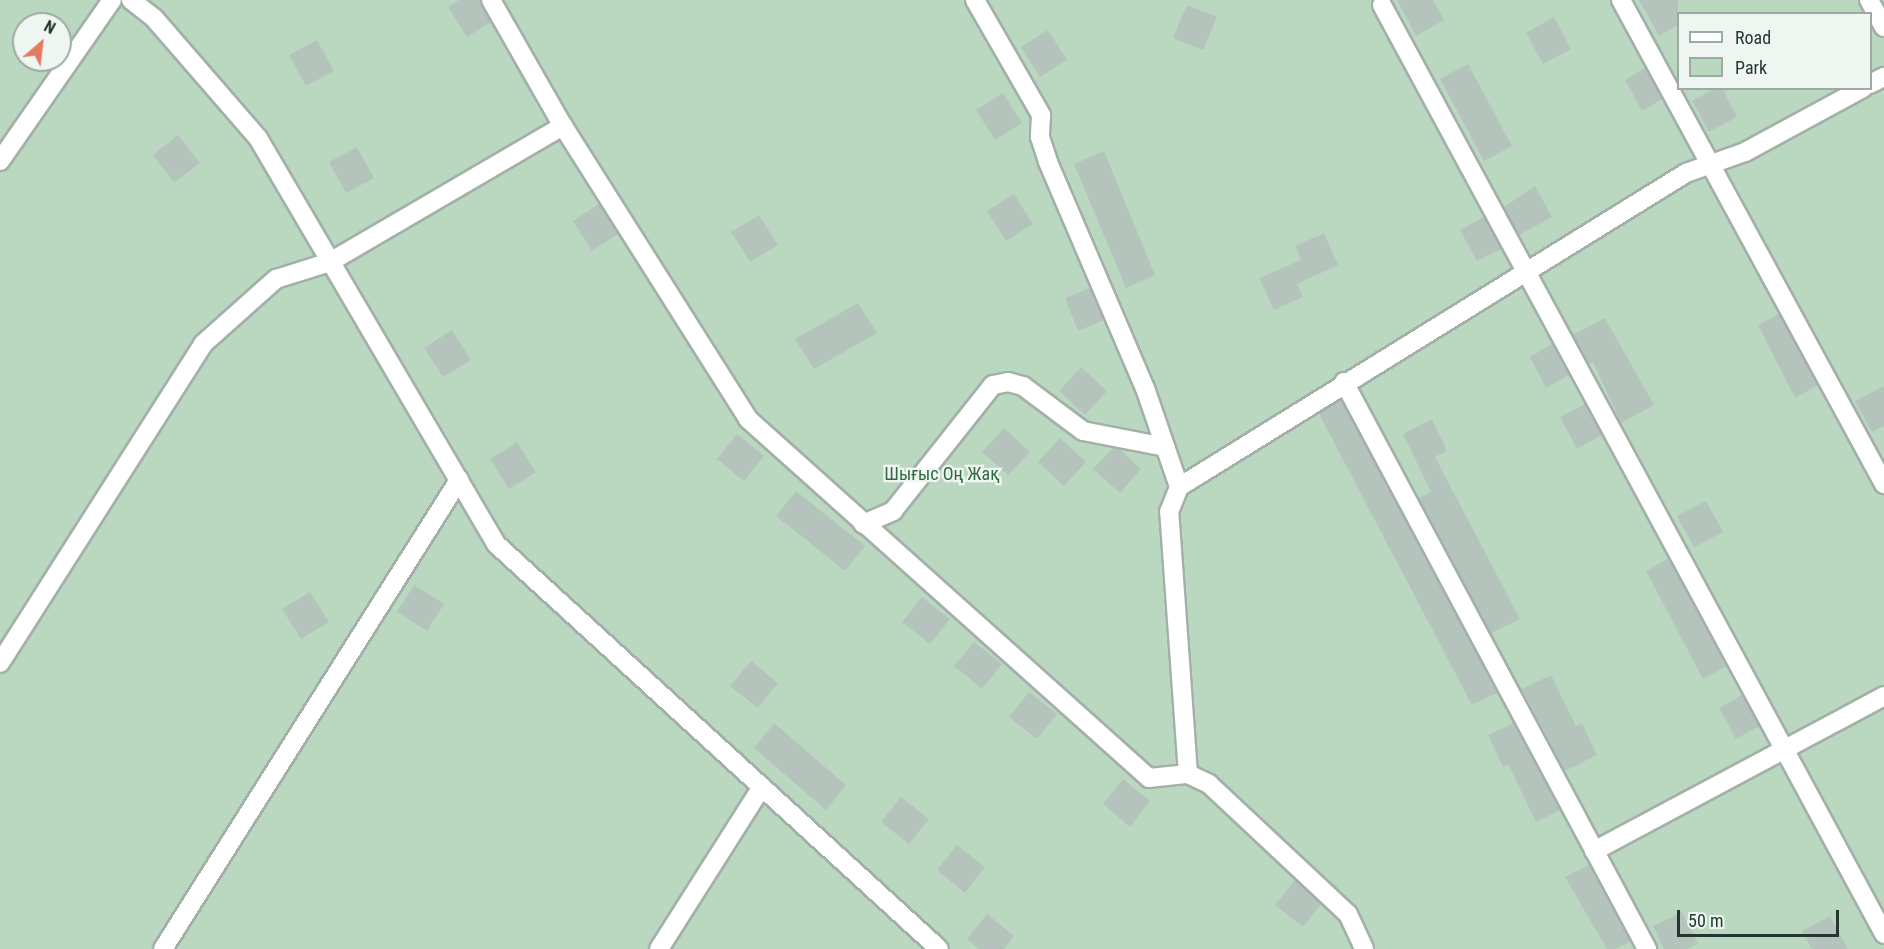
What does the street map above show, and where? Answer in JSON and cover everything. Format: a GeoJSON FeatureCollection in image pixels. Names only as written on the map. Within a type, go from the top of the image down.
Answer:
{"type":"FeatureCollection","features":[{"type":"Feature","properties":{"kind":"street"},"geometry":{"type":"LineString","coordinates":[[0,161],[112,0]]}},
{"type":"Feature","properties":{"kind":"street"},"geometry":{"type":"LineString","coordinates":[[131,0],[154,18],[258,138],[496,544],[939,949]]}},
{"type":"Feature","properties":{"kind":"street"},"geometry":{"type":"LineString","coordinates":[[491,0],[563,126],[748,419],[1149,778],[1188,774],[1209,784],[1348,914],[1364,949]]}},
{"type":"Feature","properties":{"kind":"street"},"geometry":{"type":"LineString","coordinates":[[975,0],[1041,115],[1040,137],[1048,162],[1145,388],[1179,488]]}},
{"type":"Feature","properties":{"kind":"street"},"geometry":{"type":"LineString","coordinates":[[1621,0],[1884,483]]}},
{"type":"Feature","properties":{"kind":"street"},"geometry":{"type":"LineString","coordinates":[[1869,0],[1884,27]]}},
{"type":"Feature","properties":{"kind":"street"},"geometry":{"type":"LineString","coordinates":[[1382,5],[1884,934]]}},
{"type":"Feature","properties":{"kind":"street"},"geometry":{"type":"LineString","coordinates":[[1188,774],[1169,512],[1179,488],[1344,382],[1686,174],[1745,152],[1859,90]]}},
{"type":"Feature","properties":{"kind":"street"},"geometry":{"type":"LineString","coordinates":[[0,663],[203,344],[276,279],[330,262],[563,126]]}},
{"type":"Feature","properties":{"kind":"street"},"geometry":{"type":"LineString","coordinates":[[863,524],[893,511],[993,385],[1008,382],[1023,386],[1083,432],[1165,447]]}},
{"type":"Feature","properties":{"kind":"street"},"geometry":{"type":"LineString","coordinates":[[1344,382],[1647,949]]}},
{"type":"Feature","properties":{"kind":"street"},"geometry":{"type":"LineString","coordinates":[[163,949],[459,480]]}},
{"type":"Feature","properties":{"kind":"street"},"geometry":{"type":"LineString","coordinates":[[1594,851],[1884,696]]}},
{"type":"Feature","properties":{"kind":"street"},"geometry":{"type":"LineString","coordinates":[[659,949],[762,787]]}},
{"type":"Feature","properties":{"kind":"green space","name":"Шығыс Оң Жақ"},"geometry":{"type":"Polygon","coordinates":[[[0,0],[1884,0],[1884,949],[0,949],[0,0]]]}},
{"type":"Feature","properties":{"kind":"building"},"geometry":{"type":"Polygon","coordinates":[[[459,0],[480,0],[491,22],[467,37],[448,7],[459,0]]]}},
{"type":"Feature","properties":{"kind":"building"},"geometry":{"type":"Polygon","coordinates":[[[1397,0],[1433,0],[1444,20],[1416,36],[1397,0]]]}},
{"type":"Feature","properties":{"kind":"building"},"geometry":{"type":"Polygon","coordinates":[[[1639,0],[1678,0],[1677,26],[1659,36],[1639,0]]]}},
{"type":"Feature","properties":{"kind":"building"},"geometry":{"type":"Polygon","coordinates":[[[1187,5],[1217,17],[1203,50],[1173,38],[1187,5]]]}},
{"type":"Feature","properties":{"kind":"building"},"geometry":{"type":"Polygon","coordinates":[[[1554,17],[1571,49],[1543,64],[1526,33],[1554,17]]]}},
{"type":"Feature","properties":{"kind":"building"},"geometry":{"type":"Polygon","coordinates":[[[1048,30],[1067,60],[1040,77],[1021,47],[1048,30]]]}},
{"type":"Feature","properties":{"kind":"building"},"geometry":{"type":"Polygon","coordinates":[[[317,40],[334,71],[306,86],[289,55],[317,40]]]}},
{"type":"Feature","properties":{"kind":"building"},"geometry":{"type":"Polygon","coordinates":[[[1468,64],[1512,146],[1484,161],[1440,79],[1468,64]]]}},
{"type":"Feature","properties":{"kind":"building"},"geometry":{"type":"Polygon","coordinates":[[[1645,68],[1662,99],[1642,111],[1625,80],[1645,68]]]}},
{"type":"Feature","properties":{"kind":"building"},"geometry":{"type":"Polygon","coordinates":[[[1712,90],[1723,90],[1737,117],[1709,132],[1692,101],[1712,90]]]}},
{"type":"Feature","properties":{"kind":"building"},"geometry":{"type":"Polygon","coordinates":[[[1003,93],[1022,123],[995,140],[976,110],[1003,93]]]}},
{"type":"Feature","properties":{"kind":"building"},"geometry":{"type":"Polygon","coordinates":[[[178,135],[200,163],[174,183],[153,155],[178,135]]]}},
{"type":"Feature","properties":{"kind":"building"},"geometry":{"type":"Polygon","coordinates":[[[357,147],[374,178],[346,193],[329,162],[357,147]]]}},
{"type":"Feature","properties":{"kind":"building"},"geometry":{"type":"Polygon","coordinates":[[[1104,151],[1155,275],[1126,288],[1074,164],[1104,151]]]}},
{"type":"Feature","properties":{"kind":"building"},"geometry":{"type":"Polygon","coordinates":[[[1535,186],[1552,217],[1519,235],[1504,207],[1535,186]]]}},
{"type":"Feature","properties":{"kind":"building"},"geometry":{"type":"Polygon","coordinates":[[[1014,194],[1033,224],[1006,241],[987,211],[1014,194]]]}},
{"type":"Feature","properties":{"kind":"building"},"geometry":{"type":"Polygon","coordinates":[[[599,204],[618,234],[592,251],[573,221],[599,204]]]}},
{"type":"Feature","properties":{"kind":"building"},"geometry":{"type":"Polygon","coordinates":[[[759,215],[778,245],[750,262],[731,232],[759,215]]]}},
{"type":"Feature","properties":{"kind":"building"},"geometry":{"type":"Polygon","coordinates":[[[1484,217],[1501,249],[1477,261],[1460,230],[1484,217]]]}},
{"type":"Feature","properties":{"kind":"building"},"geometry":{"type":"Polygon","coordinates":[[[1324,233],[1338,265],[1297,284],[1303,297],[1274,310],[1259,278],[1301,260],[1295,246],[1324,233]]]}},
{"type":"Feature","properties":{"kind":"building"},"geometry":{"type":"Polygon","coordinates":[[[1090,288],[1104,320],[1078,331],[1065,298],[1090,288]]]}},
{"type":"Feature","properties":{"kind":"building"},"geometry":{"type":"Polygon","coordinates":[[[858,303],[877,333],[814,369],[795,339],[858,303]]]}},
{"type":"Feature","properties":{"kind":"building"},"geometry":{"type":"Polygon","coordinates":[[[1779,314],[1818,385],[1795,398],[1758,325],[1779,314]]]}},
{"type":"Feature","properties":{"kind":"building"},"geometry":{"type":"Polygon","coordinates":[[[1605,318],[1654,405],[1621,423],[1593,362],[1589,364],[1573,335],[1605,318]]]}},
{"type":"Feature","properties":{"kind":"building"},"geometry":{"type":"Polygon","coordinates":[[[452,330],[471,360],[443,377],[424,348],[452,330]]]}},
{"type":"Feature","properties":{"kind":"building"},"geometry":{"type":"Polygon","coordinates":[[[1552,344],[1569,375],[1546,388],[1530,357],[1552,344]]]}},
{"type":"Feature","properties":{"kind":"building"},"geometry":{"type":"Polygon","coordinates":[[[1081,367],[1107,391],[1085,415],[1059,391],[1081,367]]]}},
{"type":"Feature","properties":{"kind":"building"},"geometry":{"type":"Polygon","coordinates":[[[1884,386],[1884,426],[1872,432],[1855,401],[1884,386]]]}},
{"type":"Feature","properties":{"kind":"building"},"geometry":{"type":"Polygon","coordinates":[[[1341,400],[1497,693],[1472,705],[1319,414],[1341,400]]]}},
{"type":"Feature","properties":{"kind":"building"},"geometry":{"type":"Polygon","coordinates":[[[1585,404],[1602,435],[1577,449],[1560,417],[1585,404]]]}},
{"type":"Feature","properties":{"kind":"building"},"geometry":{"type":"Polygon","coordinates":[[[1432,419],[1447,451],[1435,457],[1520,619],[1491,633],[1419,498],[1431,492],[1403,434],[1432,419]]]}},
{"type":"Feature","properties":{"kind":"building"},"geometry":{"type":"Polygon","coordinates":[[[1004,428],[1030,452],[1008,475],[982,452],[1004,428]]]}},
{"type":"Feature","properties":{"kind":"building"},"geometry":{"type":"Polygon","coordinates":[[[737,434],[764,456],[744,481],[717,459],[737,434]]]}},
{"type":"Feature","properties":{"kind":"building"},"geometry":{"type":"Polygon","coordinates":[[[1060,438],[1086,462],[1064,486],[1038,462],[1060,438]]]}},
{"type":"Feature","properties":{"kind":"building"},"geometry":{"type":"Polygon","coordinates":[[[517,442],[536,472],[509,489],[490,459],[517,442]]]}},
{"type":"Feature","properties":{"kind":"building"},"geometry":{"type":"Polygon","coordinates":[[[1113,448],[1120,450],[1141,469],[1120,493],[1093,469],[1113,448]]]}},
{"type":"Feature","properties":{"kind":"building"},"geometry":{"type":"Polygon","coordinates":[[[796,491],[865,546],[845,571],[776,516],[796,491]]]}},
{"type":"Feature","properties":{"kind":"building"},"geometry":{"type":"Polygon","coordinates":[[[1706,501],[1723,532],[1694,547],[1677,516],[1706,501]]]}},
{"type":"Feature","properties":{"kind":"building"},"geometry":{"type":"Polygon","coordinates":[[[1668,559],[1727,666],[1703,679],[1646,571],[1668,559]]]}},
{"type":"Feature","properties":{"kind":"building"},"geometry":{"type":"Polygon","coordinates":[[[414,585],[444,604],[427,631],[397,612],[414,585]]]}},
{"type":"Feature","properties":{"kind":"building"},"geometry":{"type":"Polygon","coordinates":[[[310,592],[329,622],[301,639],[282,609],[310,592]]]}},
{"type":"Feature","properties":{"kind":"building"},"geometry":{"type":"Polygon","coordinates":[[[922,597],[950,619],[930,644],[902,622],[922,597]]]}},
{"type":"Feature","properties":{"kind":"building"},"geometry":{"type":"Polygon","coordinates":[[[974,642],[1002,664],[982,689],[954,666],[974,642]]]}},
{"type":"Feature","properties":{"kind":"building"},"geometry":{"type":"Polygon","coordinates":[[[751,661],[778,683],[758,708],[730,686],[751,661]]]}},
{"type":"Feature","properties":{"kind":"building"},"geometry":{"type":"Polygon","coordinates":[[[1551,675],[1576,726],[1582,723],[1597,755],[1565,771],[1522,689],[1551,675]]]}},
{"type":"Feature","properties":{"kind":"building"},"geometry":{"type":"Polygon","coordinates":[[[1029,692],[1057,714],[1037,739],[1009,717],[1029,692]]]}},
{"type":"Feature","properties":{"kind":"building"},"geometry":{"type":"Polygon","coordinates":[[[1742,695],[1759,726],[1736,739],[1719,708],[1742,695]]]}},
{"type":"Feature","properties":{"kind":"building"},"geometry":{"type":"Polygon","coordinates":[[[774,723],[846,785],[826,810],[754,748],[774,723]]]}},
{"type":"Feature","properties":{"kind":"building"},"geometry":{"type":"Polygon","coordinates":[[[1513,723],[1560,810],[1536,822],[1508,764],[1503,767],[1488,735],[1513,723]]]}},
{"type":"Feature","properties":{"kind":"building"},"geometry":{"type":"Polygon","coordinates":[[[1123,779],[1150,801],[1130,827],[1103,804],[1123,779]]]}},
{"type":"Feature","properties":{"kind":"building"},"geometry":{"type":"Polygon","coordinates":[[[901,797],[929,819],[909,844],[881,822],[901,797]]]}},
{"type":"Feature","properties":{"kind":"building"},"geometry":{"type":"Polygon","coordinates":[[[957,845],[985,867],[965,893],[937,870],[957,845]]]}},
{"type":"Feature","properties":{"kind":"building"},"geometry":{"type":"Polygon","coordinates":[[[1589,865],[1630,942],[1615,949],[1607,949],[1565,877],[1589,865]]]}},
{"type":"Feature","properties":{"kind":"building"},"geometry":{"type":"Polygon","coordinates":[[[1295,880],[1321,904],[1303,927],[1275,905],[1295,880]]]}},
{"type":"Feature","properties":{"kind":"building"},"geometry":{"type":"Polygon","coordinates":[[[1682,912],[1698,944],[1687,949],[1664,949],[1653,926],[1682,912]]]}},
{"type":"Feature","properties":{"kind":"building"},"geometry":{"type":"Polygon","coordinates":[[[987,914],[1014,936],[1004,949],[979,949],[967,939],[987,914]]]}},
{"type":"Feature","properties":{"kind":"building"},"geometry":{"type":"Polygon","coordinates":[[[1830,916],[1848,949],[1812,949],[1802,931],[1830,916]]]}}]}
